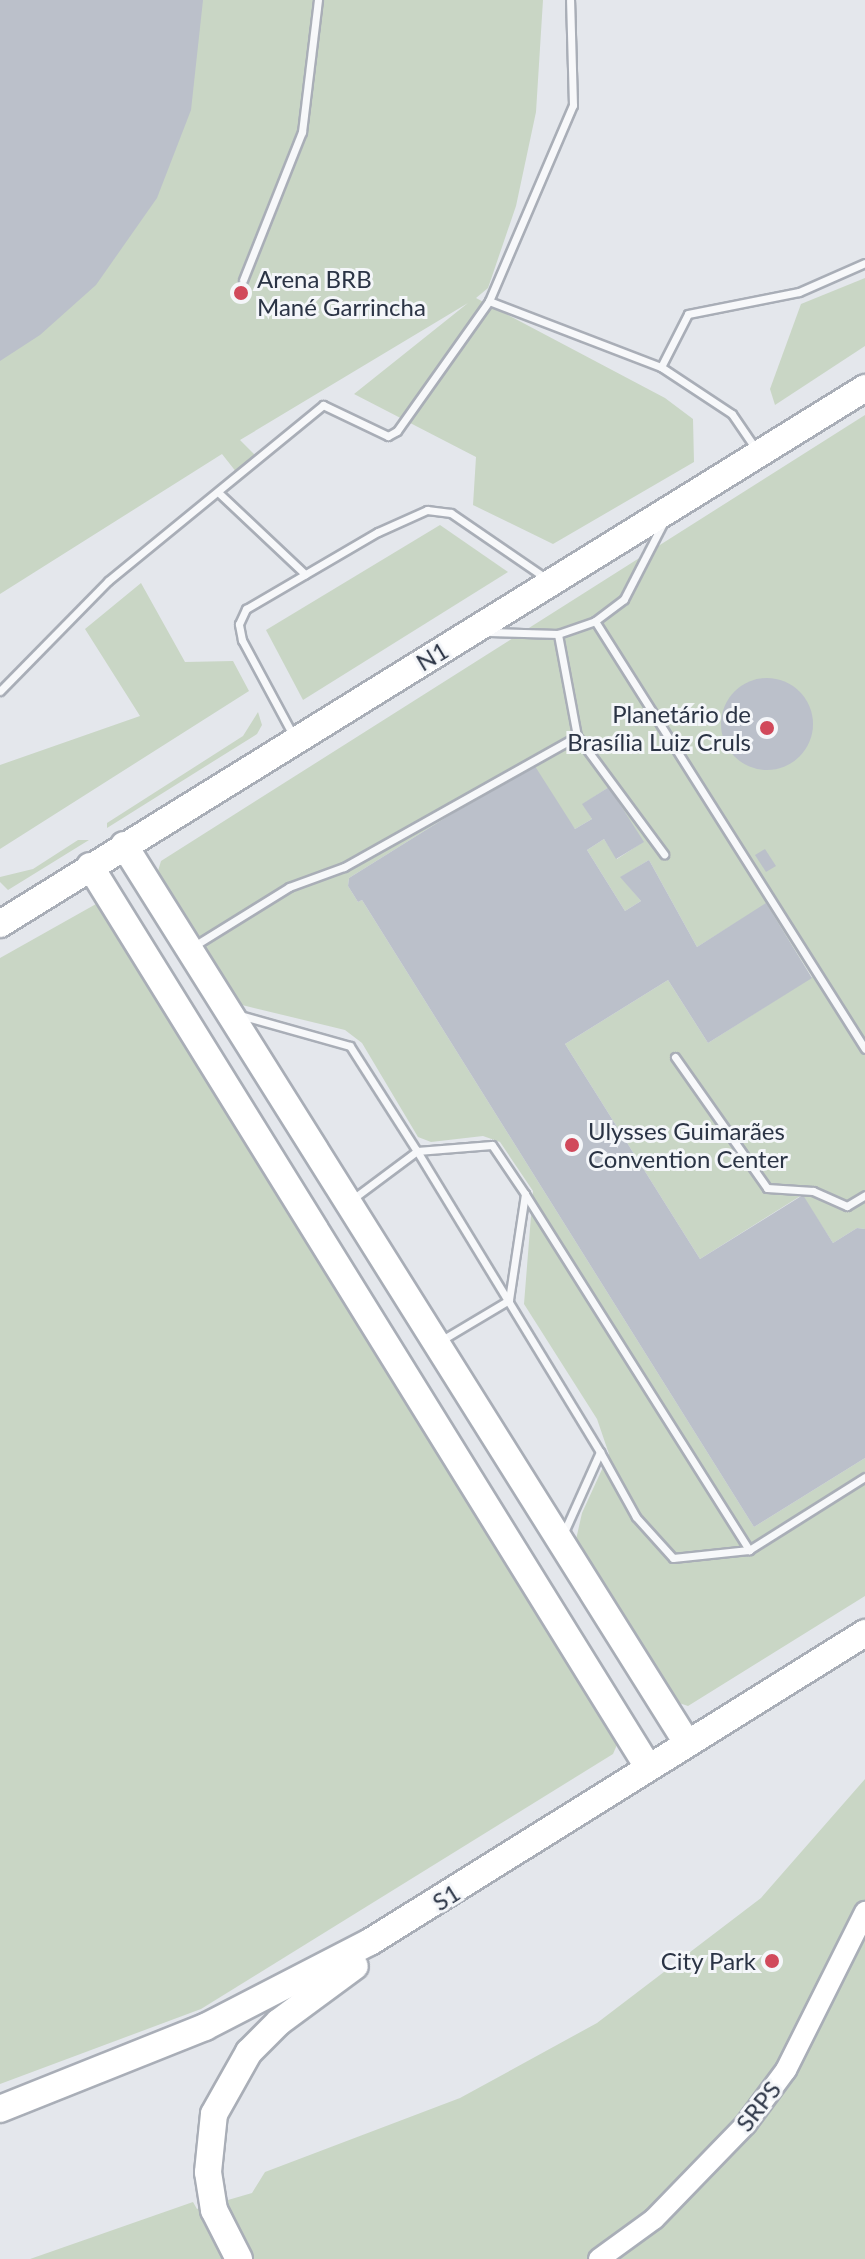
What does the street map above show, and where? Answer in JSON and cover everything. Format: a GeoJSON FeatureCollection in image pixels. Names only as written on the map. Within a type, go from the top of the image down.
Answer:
{"type":"FeatureCollection","features":[{"type":"Feature","properties":{"kind":"highway","name":"N1"},"geometry":{"type":"LineString","coordinates":[[0,924],[865,388]]}},
{"type":"Feature","properties":{"kind":"highway"},"geometry":{"type":"LineString","coordinates":[[124,845],[687,1743]]}},
{"type":"Feature","properties":{"kind":"highway"},"geometry":{"type":"LineString","coordinates":[[90,866],[648,1767]]}},
{"type":"Feature","properties":{"kind":"highway"},"geometry":{"type":"LineString","coordinates":[[155,971],[189,949]]}},
{"type":"Feature","properties":{"kind":"highway"},"geometry":{"type":"LineString","coordinates":[[578,1654],[616,1630]]}},
{"type":"Feature","properties":{"kind":"highway","name":"S1"},"geometry":{"type":"LineString","coordinates":[[0,2109],[219,2020],[439,1903],[648,1767],[865,1633]]}},
{"type":"Feature","properties":{"kind":"highway"},"geometry":{"type":"LineString","coordinates":[[239,2259],[214,2210],[208,2172],[214,2114],[229,2084],[249,2052],[279,2022],[439,1903]]}},
{"type":"Feature","properties":{"kind":"main road","name":"SRPS"},"geometry":{"type":"LineString","coordinates":[[613,2255],[699,2177],[770,2092],[816,2014],[865,1912]]}},
{"type":"Feature","properties":{"kind":"lane"},"geometry":{"type":"LineString","coordinates":[[243,280],[302,132],[318,0]]}},
{"type":"Feature","properties":{"kind":"lane"},"geometry":{"type":"LineString","coordinates":[[0,691],[108,581],[165,531],[220,494],[323,405],[388,436],[397,431],[489,301],[573,105],[570,0]]}},
{"type":"Feature","properties":{"kind":"lane"},"geometry":{"type":"LineString","coordinates":[[661,367],[688,314],[799,292],[865,263]]}},
{"type":"Feature","properties":{"kind":"lane"},"geometry":{"type":"LineString","coordinates":[[489,301],[661,367],[732,414],[759,454]]}},
{"type":"Feature","properties":{"kind":"lane"},"geometry":{"type":"LineString","coordinates":[[220,494],[305,574]]}},
{"type":"Feature","properties":{"kind":"lane"},"geometry":{"type":"LineString","coordinates":[[472,632],[558,634],[595,621],[624,599],[670,509]]}},
{"type":"Feature","properties":{"kind":"lane"},"geometry":{"type":"LineString","coordinates":[[295,739],[242,640],[239,624],[246,609],[427,510],[451,513],[552,582]]}},
{"type":"Feature","properties":{"kind":"lane"},"geometry":{"type":"LineString","coordinates":[[595,621],[865,1049]]}},
{"type":"Feature","properties":{"kind":"lane"},"geometry":{"type":"LineString","coordinates":[[558,634],[577,736],[664,854]]}},
{"type":"Feature","properties":{"kind":"lane"},"geometry":{"type":"LineString","coordinates":[[189,949],[289,887],[344,867],[577,736]]}},
{"type":"Feature","properties":{"kind":"lane"},"geometry":{"type":"LineString","coordinates":[[230,1012],[350,1046],[509,1300],[636,1517],[673,1558],[749,1550],[865,1477]]}},
{"type":"Feature","properties":{"kind":"lane"},"geometry":{"type":"LineString","coordinates":[[675,1057],[767,1188],[813,1191],[847,1206],[865,1195]]}},
{"type":"Feature","properties":{"kind":"lane"},"geometry":{"type":"LineString","coordinates":[[351,1203],[358,1191],[417,1151],[492,1145],[749,1550]]}},
{"type":"Feature","properties":{"kind":"lane"},"geometry":{"type":"LineString","coordinates":[[509,1300],[525,1194]]}},
{"type":"Feature","properties":{"kind":"lane"},"geometry":{"type":"LineString","coordinates":[[436,1343],[509,1300]]}},
{"type":"Feature","properties":{"kind":"lane"},"geometry":{"type":"LineString","coordinates":[[560,1540],[600,1452]]}},
{"type":"Feature","properties":{"kind":"green space","name":"Arena BRB Mané Garrincha"},"geometry":{"type":"Polygon","coordinates":[[[0,0],[543,0],[536,112],[516,206],[488,288],[476,298],[665,398],[693,419],[694,462],[553,544],[473,505],[476,457],[354,394],[468,303],[240,440],[255,455],[237,473],[222,454],[0,594],[0,0]]]}},
{"type":"Feature","properties":{"kind":"green space"},"geometry":{"type":"Polygon","coordinates":[[[865,278],[865,346],[775,405],[770,389],[801,304],[865,278]]]}},
{"type":"Feature","properties":{"kind":"green space"},"geometry":{"type":"Polygon","coordinates":[[[865,415],[865,1229],[857,1228],[833,1243],[802,1195],[700,1259],[565,1044],[668,980],[708,1043],[812,977],[766,904],[697,947],[649,860],[621,877],[641,901],[625,911],[587,850],[604,839],[617,859],[643,842],[609,787],[583,804],[592,819],[575,829],[525,768],[349,878],[348,886],[358,902],[362,900],[754,1527],[865,1458],[865,1596],[688,1706],[673,1701],[575,1544],[582,1513],[609,1454],[597,1419],[524,1304],[533,1191],[500,1142],[483,1136],[431,1142],[418,1137],[362,1043],[345,1030],[242,1005],[157,874],[161,861],[865,415]]]}},
{"type":"Feature","properties":{"kind":"green space"},"geometry":{"type":"Polygon","coordinates":[[[440,525],[508,572],[303,700],[266,630],[440,525]]]}},
{"type":"Feature","properties":{"kind":"green space"},"geometry":{"type":"Polygon","coordinates":[[[141,583],[185,662],[233,661],[249,691],[0,849],[0,765],[140,716],[85,629],[141,583]]]}},
{"type":"Feature","properties":{"kind":"green space"},"geometry":{"type":"Polygon","coordinates":[[[258,712],[262,725],[257,734],[107,828],[107,823],[243,736],[258,712]]]}},
{"type":"Feature","properties":{"kind":"green space"},"geometry":{"type":"Polygon","coordinates":[[[78,840],[89,840],[8,890],[0,882],[0,877],[33,869],[78,840]]]}},
{"type":"Feature","properties":{"kind":"green space"},"geometry":{"type":"Polygon","coordinates":[[[96,904],[619,1740],[613,1754],[201,2009],[0,2084],[0,958],[96,904]]]}},
{"type":"Feature","properties":{"kind":"green space","name":"City Park"},"geometry":{"type":"Polygon","coordinates":[[[865,1779],[865,2259],[30,2259],[193,2202],[197,2209],[252,2193],[265,2172],[460,2098],[597,2023],[761,1898],[865,1779]]]}},
{"type":"Feature","properties":{"kind":"building"},"geometry":{"type":"Polygon","coordinates":[[[0,0],[203,0],[191,110],[157,198],[96,285],[40,335],[0,361],[0,0]]]}},
{"type":"Feature","properties":{"kind":"building","name":"Planetário de Brasília Luiz Cruls"},"geometry":{"type":"Polygon","coordinates":[[[767,678],[784,682],[799,692],[809,707],[813,724],[809,741],[799,756],[784,766],[767,770],[750,766],[735,756],[725,741],[721,724],[725,707],[735,692],[750,682],[767,678]]]}},
{"type":"Feature","properties":{"kind":"building","name":"Ulysses Guimarães Convention Center"},"geometry":{"type":"Polygon","coordinates":[[[533,763],[575,829],[592,819],[582,804],[609,787],[644,842],[616,859],[604,839],[587,850],[625,911],[641,901],[620,877],[649,860],[697,947],[766,903],[812,978],[708,1043],[668,980],[565,1044],[700,1259],[803,1195],[833,1243],[857,1228],[865,1229],[865,1458],[754,1527],[362,900],[358,902],[348,886],[349,878],[533,763]]]}},
{"type":"Feature","properties":{"kind":"building"},"geometry":{"type":"Polygon","coordinates":[[[765,849],[776,866],[766,872],[755,855],[765,849]]]}},
{"type":"Feature","properties":{"kind":"place","name":"Arena BRB Mané Garrincha"},"geometry":{"type":"Point","coordinates":[241,293]}},
{"type":"Feature","properties":{"kind":"place","name":"Planetário de Brasília Luiz Cruls"},"geometry":{"type":"Point","coordinates":[767,728]}},
{"type":"Feature","properties":{"kind":"place","name":"Ulysses Guimarães Convention Center"},"geometry":{"type":"Point","coordinates":[572,1145]}},
{"type":"Feature","properties":{"kind":"place","name":"City Park"},"geometry":{"type":"Point","coordinates":[772,1961]}}]}
